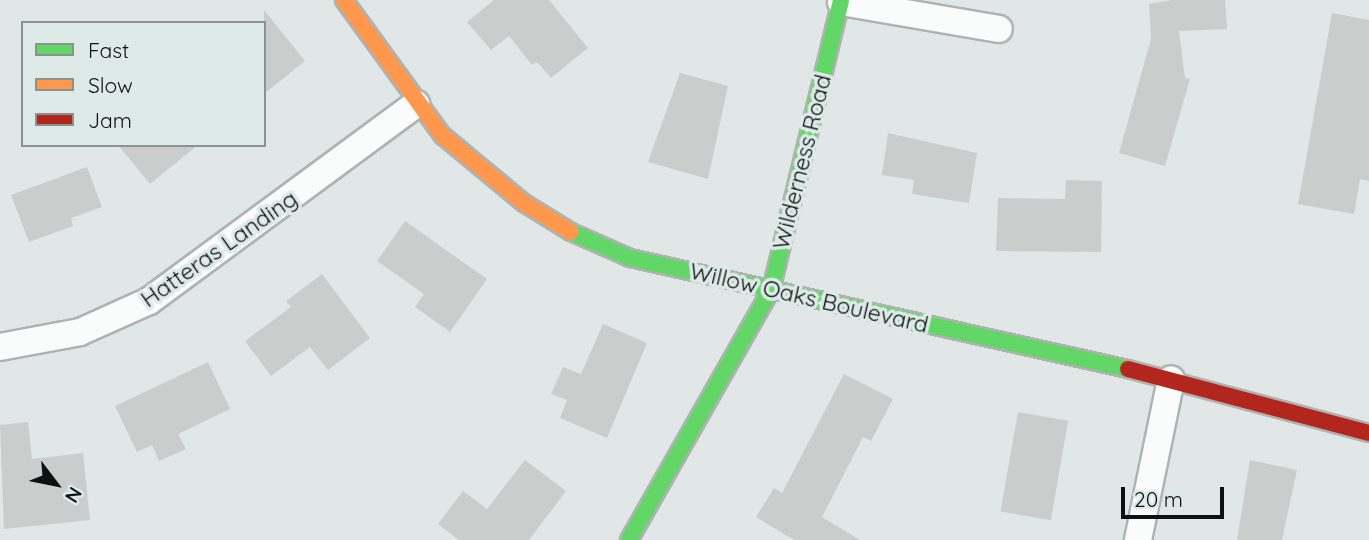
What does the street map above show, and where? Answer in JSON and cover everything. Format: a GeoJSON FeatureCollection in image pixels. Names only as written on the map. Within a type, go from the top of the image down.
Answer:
{"type":"FeatureCollection","features":[{"type":"Feature","properties":{"kind":"street","name":"Willow Oaks Boulevard"},"geometry":{"type":"LineString","coordinates":[[344,0],[416,104],[483,172],[571,232],[631,258],[1171,379],[1369,433]]}},
{"type":"Feature","properties":{"kind":"street"},"geometry":{"type":"LineString","coordinates":[[841,1],[999,29]]}},
{"type":"Feature","properties":{"kind":"street","name":"Wilderness Road"},"geometry":{"type":"LineString","coordinates":[[629,540],[771,290],[841,1]]}},
{"type":"Feature","properties":{"kind":"street","name":"Hatteras Landing"},"geometry":{"type":"LineString","coordinates":[[0,347],[80,332],[149,301],[416,104]]}},
{"type":"Feature","properties":{"kind":"street"},"geometry":{"type":"LineString","coordinates":[[1138,540],[1171,379]]}},
{"type":"Feature","properties":{"kind":"building"},"geometry":{"type":"Polygon","coordinates":[[[494,0],[549,0],[588,48],[551,78],[537,62],[532,65],[509,36],[491,50],[467,22],[494,0]]]}},
{"type":"Feature","properties":{"kind":"building"},"geometry":{"type":"Polygon","coordinates":[[[1172,0],[1225,0],[1227,29],[1179,31],[1185,78],[1190,79],[1165,166],[1119,153],[1151,39],[1149,4],[1172,0]]]}},
{"type":"Feature","properties":{"kind":"building"},"geometry":{"type":"Polygon","coordinates":[[[264,10],[305,61],[266,92],[266,21],[264,10]]]}},
{"type":"Feature","properties":{"kind":"building"},"geometry":{"type":"Polygon","coordinates":[[[1332,13],[1369,20],[1369,181],[1360,179],[1354,214],[1298,204],[1332,13]]]}},
{"type":"Feature","properties":{"kind":"building"},"geometry":{"type":"Polygon","coordinates":[[[680,73],[728,86],[708,179],[648,162],[680,73]]]}},
{"type":"Feature","properties":{"kind":"building"},"geometry":{"type":"Polygon","coordinates":[[[888,133],[977,153],[969,203],[912,194],[914,180],[882,175],[888,133]]]}},
{"type":"Feature","properties":{"kind":"building"},"geometry":{"type":"Polygon","coordinates":[[[120,147],[196,147],[150,184],[120,147]]]}},
{"type":"Feature","properties":{"kind":"building"},"geometry":{"type":"Polygon","coordinates":[[[87,167],[102,207],[71,218],[73,226],[29,242],[11,195],[87,167]]]}},
{"type":"Feature","properties":{"kind":"building"},"geometry":{"type":"Polygon","coordinates":[[[1066,180],[1102,181],[1101,252],[996,251],[998,198],[1065,199],[1066,180]]]}},
{"type":"Feature","properties":{"kind":"building"},"geometry":{"type":"Polygon","coordinates":[[[405,221],[487,279],[450,332],[415,307],[424,294],[377,261],[405,221]]]}},
{"type":"Feature","properties":{"kind":"building"},"geometry":{"type":"Polygon","coordinates":[[[322,274],[370,338],[328,370],[310,347],[271,376],[245,341],[291,307],[286,301],[322,274]]]}},
{"type":"Feature","properties":{"kind":"building"},"geometry":{"type":"Polygon","coordinates":[[[603,324],[647,343],[607,438],[560,418],[567,400],[551,394],[563,367],[581,374],[603,324]]]}},
{"type":"Feature","properties":{"kind":"building"},"geometry":{"type":"Polygon","coordinates":[[[208,362],[230,409],[178,434],[186,449],[159,461],[152,445],[137,452],[115,406],[208,362]]]}},
{"type":"Feature","properties":{"kind":"building"},"geometry":{"type":"Polygon","coordinates":[[[844,374],[893,399],[871,441],[863,437],[822,517],[860,540],[794,540],[756,517],[774,488],[782,493],[844,374]]]}},
{"type":"Feature","properties":{"kind":"building"},"geometry":{"type":"Polygon","coordinates":[[[1018,412],[1068,421],[1051,520],[1000,511],[1018,412]]]}},
{"type":"Feature","properties":{"kind":"building"},"geometry":{"type":"Polygon","coordinates":[[[28,422],[32,459],[83,453],[90,520],[4,529],[0,425],[28,422]]]}},
{"type":"Feature","properties":{"kind":"building"},"geometry":{"type":"Polygon","coordinates":[[[525,460],[566,491],[529,540],[459,540],[438,524],[463,491],[487,509],[525,460]]]}},
{"type":"Feature","properties":{"kind":"building"},"geometry":{"type":"Polygon","coordinates":[[[1250,460],[1297,470],[1282,540],[1237,540],[1250,460]]]}},
{"type":"Feature","properties":{"kind":"traffic: fast"},"geometry":{"type":"LineString","coordinates":[[629,540],[771,290],[841,0]]}},
{"type":"Feature","properties":{"kind":"traffic: fast"},"geometry":{"type":"LineString","coordinates":[[571,232],[630,258],[1128,369]]}},
{"type":"Feature","properties":{"kind":"traffic: slow"},"geometry":{"type":"LineString","coordinates":[[344,0],[442,135],[524,203],[571,232]]}},
{"type":"Feature","properties":{"kind":"traffic: jam"},"geometry":{"type":"LineString","coordinates":[[1128,369],[1369,433]]}}]}
